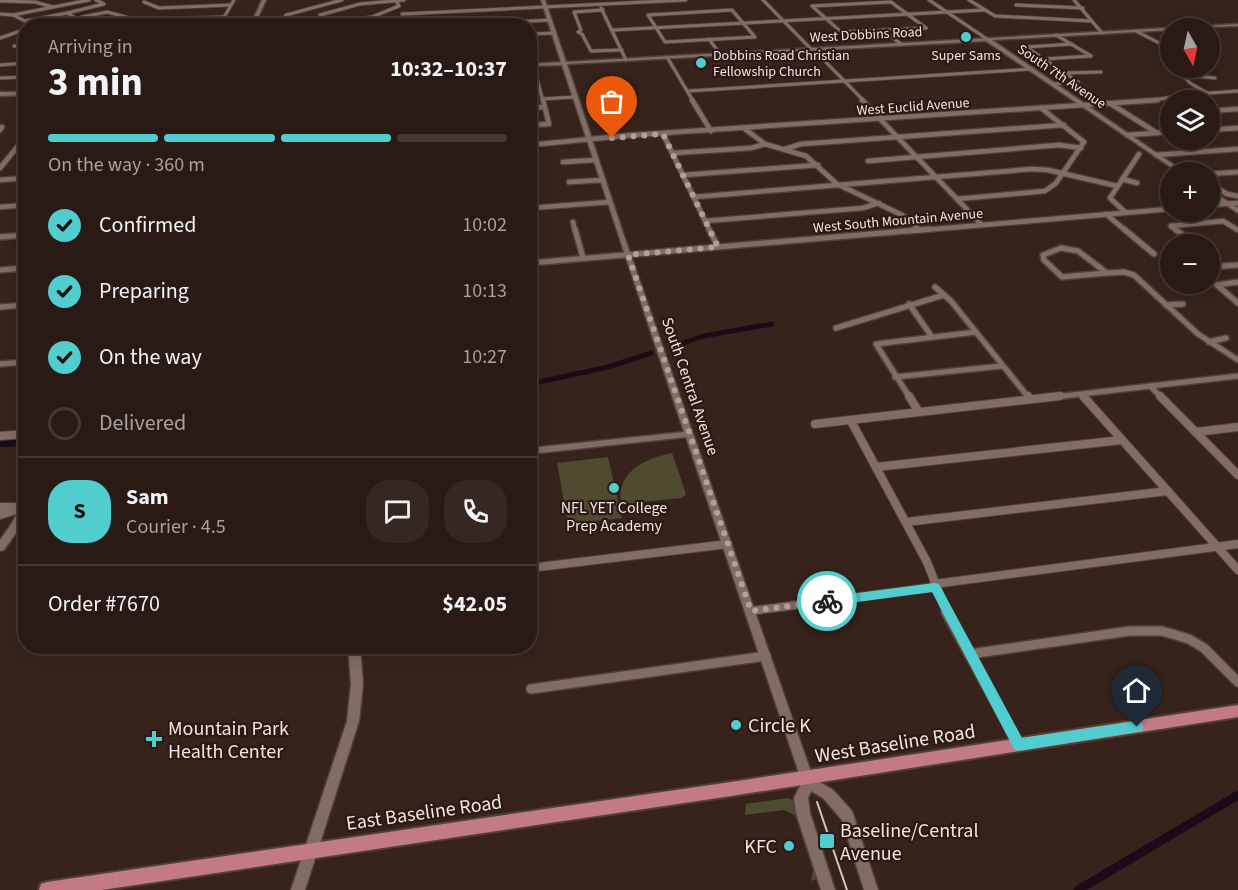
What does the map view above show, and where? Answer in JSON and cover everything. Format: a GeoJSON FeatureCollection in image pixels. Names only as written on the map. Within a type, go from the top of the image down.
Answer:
{"type":"FeatureCollection","features":[{"type":"Feature","properties":{"kind":"main road"},"geometry":{"type":"LineString","coordinates":[[255,18],[264,0]]}},
{"type":"Feature","properties":{"kind":"main road","name":"South Central Avenue"},"geometry":{"type":"LineString","coordinates":[[543,0],[808,780],[801,798],[803,813],[828,890]]}},
{"type":"Feature","properties":{"kind":"main road","name":"West Dobbins Road"},"geometry":{"type":"LineString","coordinates":[[1220,26],[1238,25]]}},
{"type":"Feature","properties":{"kind":"main road","name":"West Dobbins Road"},"geometry":{"type":"LineString","coordinates":[[537,65],[988,37],[1160,30]]}},
{"type":"Feature","properties":{"kind":"main road","name":"South 7th Avenue"},"geometry":{"type":"LineString","coordinates":[[988,37],[1166,162]]}},
{"type":"Feature","properties":{"kind":"main road"},"geometry":{"type":"LineString","coordinates":[[0,94],[18,93]]}},
{"type":"Feature","properties":{"kind":"main road"},"geometry":{"type":"LineString","coordinates":[[1220,199],[1238,211]]}},
{"type":"Feature","properties":{"kind":"main road"},"geometry":{"type":"LineString","coordinates":[[537,450],[690,434]]}},
{"type":"Feature","properties":{"kind":"main road"},"geometry":{"type":"LineString","coordinates":[[0,547],[18,520]]}},
{"type":"Feature","properties":{"kind":"main road"},"geometry":{"type":"LineString","coordinates":[[298,890],[353,721],[357,684],[355,654]]}},
{"type":"Feature","properties":{"kind":"main road","name":"West Baseline Road"},"geometry":{"type":"LineString","coordinates":[[808,780],[1238,711]]}},
{"type":"Feature","properties":{"kind":"main road"},"geometry":{"type":"LineString","coordinates":[[808,780],[828,794],[847,816],[871,890]]}},
{"type":"Feature","properties":{"kind":"main road","name":"East Baseline Road"},"geometry":{"type":"LineString","coordinates":[[47,890],[312,849],[808,780]]}},
{"type":"Feature","properties":{"kind":"street"},"geometry":{"type":"LineString","coordinates":[[0,15],[13,15],[89,0]]}},
{"type":"Feature","properties":{"kind":"street"},"geometry":{"type":"LineString","coordinates":[[41,18],[104,4],[96,0]]}},
{"type":"Feature","properties":{"kind":"street"},"geometry":{"type":"LineString","coordinates":[[154,0],[144,2],[159,8],[231,6]]}},
{"type":"Feature","properties":{"kind":"street"},"geometry":{"type":"LineString","coordinates":[[195,18],[224,17],[234,0]]}},
{"type":"Feature","properties":{"kind":"street"},"geometry":{"type":"LineString","coordinates":[[285,18],[286,15],[342,0]]}},
{"type":"Feature","properties":{"kind":"street"},"geometry":{"type":"LineString","coordinates":[[320,15],[360,4],[404,0]]}},
{"type":"Feature","properties":{"kind":"street"},"geometry":{"type":"LineString","coordinates":[[681,0],[690,12]]}},
{"type":"Feature","properties":{"kind":"street"},"geometry":{"type":"LineString","coordinates":[[402,14],[599,2],[686,0]]}},
{"type":"Feature","properties":{"kind":"street"},"geometry":{"type":"LineString","coordinates":[[763,0],[845,81],[982,225]]}},
{"type":"Feature","properties":{"kind":"street"},"geometry":{"type":"LineString","coordinates":[[846,0],[851,4]]}},
{"type":"Feature","properties":{"kind":"street","name":"South 7th Avenue"},"geometry":{"type":"LineString","coordinates":[[929,0],[988,37]]}},
{"type":"Feature","properties":{"kind":"street","name":"South 7th Avenue"},"geometry":{"type":"LineString","coordinates":[[936,0],[988,37]]}},
{"type":"Feature","properties":{"kind":"street"},"geometry":{"type":"LineString","coordinates":[[969,0],[995,16],[1091,21]]}},
{"type":"Feature","properties":{"kind":"street"},"geometry":{"type":"LineString","coordinates":[[1074,0],[1102,33]]}},
{"type":"Feature","properties":{"kind":"street"},"geometry":{"type":"LineString","coordinates":[[0,1],[35,2],[53,7]]}},
{"type":"Feature","properties":{"kind":"street"},"geometry":{"type":"LineString","coordinates":[[365,18],[399,6],[397,1]]}},
{"type":"Feature","properties":{"kind":"street"},"geometry":{"type":"LineString","coordinates":[[599,2],[626,60]]}},
{"type":"Feature","properties":{"kind":"street"},"geometry":{"type":"LineString","coordinates":[[891,2],[926,28],[841,32],[812,6],[891,2]]}},
{"type":"Feature","properties":{"kind":"street"},"geometry":{"type":"LineString","coordinates":[[1016,5],[1083,8]]}},
{"type":"Feature","properties":{"kind":"street"},"geometry":{"type":"LineString","coordinates":[[603,10],[575,11],[574,13],[589,50],[594,52],[622,50]]}},
{"type":"Feature","properties":{"kind":"street"},"geometry":{"type":"LineString","coordinates":[[732,10],[755,37],[665,42],[648,15],[690,12],[732,10]]}},
{"type":"Feature","properties":{"kind":"street"},"geometry":{"type":"LineString","coordinates":[[613,30],[985,10]]}},
{"type":"Feature","properties":{"kind":"street"},"geometry":{"type":"LineString","coordinates":[[67,13],[77,18],[107,12],[130,18]]}},
{"type":"Feature","properties":{"kind":"street"},"geometry":{"type":"LineString","coordinates":[[430,13],[431,18]]}},
{"type":"Feature","properties":{"kind":"street"},"geometry":{"type":"LineString","coordinates":[[13,15],[19,18]]}},
{"type":"Feature","properties":{"kind":"street"},"geometry":{"type":"LineString","coordinates":[[537,21],[550,20]]}},
{"type":"Feature","properties":{"kind":"street"},"geometry":{"type":"LineString","coordinates":[[883,30],[901,44]]}},
{"type":"Feature","properties":{"kind":"street"},"geometry":{"type":"LineString","coordinates":[[1136,31],[1160,44]]}},
{"type":"Feature","properties":{"kind":"street"},"geometry":{"type":"LineString","coordinates":[[0,38],[18,32]]}},
{"type":"Feature","properties":{"kind":"street"},"geometry":{"type":"LineString","coordinates":[[14,33],[18,33]]}},
{"type":"Feature","properties":{"kind":"street"},"geometry":{"type":"LineString","coordinates":[[537,34],[555,33]]}},
{"type":"Feature","properties":{"kind":"street"},"geometry":{"type":"LineString","coordinates":[[1044,59],[1091,57],[1056,35]]}},
{"type":"Feature","properties":{"kind":"street"},"geometry":{"type":"LineString","coordinates":[[709,39],[720,54]]}},
{"type":"Feature","properties":{"kind":"street"},"geometry":{"type":"LineString","coordinates":[[1053,84],[1078,82],[1026,47],[1072,44]]}},
{"type":"Feature","properties":{"kind":"street"},"geometry":{"type":"LineString","coordinates":[[14,46],[18,46]]}},
{"type":"Feature","properties":{"kind":"street"},"geometry":{"type":"LineString","coordinates":[[667,57],[711,131]]}},
{"type":"Feature","properties":{"kind":"street"},"geometry":{"type":"LineString","coordinates":[[0,65],[18,64]]}},
{"type":"Feature","properties":{"kind":"street"},"geometry":{"type":"LineString","coordinates":[[688,91],[1032,69]]}},
{"type":"Feature","properties":{"kind":"street"},"geometry":{"type":"LineString","coordinates":[[1065,73],[1101,72]]}},
{"type":"Feature","properties":{"kind":"street"},"geometry":{"type":"LineString","coordinates":[[0,78],[18,77]]}},
{"type":"Feature","properties":{"kind":"street"},"geometry":{"type":"LineString","coordinates":[[1186,78],[1202,90]]}},
{"type":"Feature","properties":{"kind":"street"},"geometry":{"type":"LineString","coordinates":[[537,79],[549,124],[537,125]]}},
{"type":"Feature","properties":{"kind":"street","name":"West Euclid Avenue"},"geometry":{"type":"LineString","coordinates":[[1220,92],[1238,91]]}},
{"type":"Feature","properties":{"kind":"street"},"geometry":{"type":"LineString","coordinates":[[542,99],[575,97]]}},
{"type":"Feature","properties":{"kind":"street","name":"West Euclid Avenue"},"geometry":{"type":"LineString","coordinates":[[537,145],[1160,101]]}},
{"type":"Feature","properties":{"kind":"street"},"geometry":{"type":"LineString","coordinates":[[1111,104],[1156,133]]}},
{"type":"Feature","properties":{"kind":"street"},"geometry":{"type":"LineString","coordinates":[[537,108],[544,107]]}},
{"type":"Feature","properties":{"kind":"street"},"geometry":{"type":"LineString","coordinates":[[957,199],[1045,191],[1056,183],[1081,148],[1082,140],[1041,108]]}},
{"type":"Feature","properties":{"kind":"street"},"geometry":{"type":"LineString","coordinates":[[1220,110],[1238,109]]}},
{"type":"Feature","properties":{"kind":"street"},"geometry":{"type":"LineString","coordinates":[[785,149],[801,144],[1064,125]]}},
{"type":"Feature","properties":{"kind":"street"},"geometry":{"type":"LineString","coordinates":[[1220,129],[1238,128]]}},
{"type":"Feature","properties":{"kind":"street"},"geometry":{"type":"LineString","coordinates":[[744,129],[765,144],[808,157],[839,185],[907,217],[920,230]]}},
{"type":"Feature","properties":{"kind":"street"},"geometry":{"type":"LineString","coordinates":[[1127,135],[1160,133]]}},
{"type":"Feature","properties":{"kind":"street"},"geometry":{"type":"LineString","coordinates":[[663,134],[718,247]]}},
{"type":"Feature","properties":{"kind":"street"},"geometry":{"type":"LineString","coordinates":[[673,153],[756,147],[765,144]]}},
{"type":"Feature","properties":{"kind":"street"},"geometry":{"type":"LineString","coordinates":[[868,161],[1059,145],[1081,148]]}},
{"type":"Feature","properties":{"kind":"street"},"geometry":{"type":"LineString","coordinates":[[0,168],[18,146]]}},
{"type":"Feature","properties":{"kind":"street"},"geometry":{"type":"LineString","coordinates":[[1156,155],[1238,149]]}},
{"type":"Feature","properties":{"kind":"street"},"geometry":{"type":"LineString","coordinates":[[1125,212],[1110,199],[1139,154]]}},
{"type":"Feature","properties":{"kind":"street"},"geometry":{"type":"LineString","coordinates":[[563,162],[596,160]]}},
{"type":"Feature","properties":{"kind":"street"},"geometry":{"type":"LineString","coordinates":[[683,176],[818,165]]}},
{"type":"Feature","properties":{"kind":"street"},"geometry":{"type":"LineString","coordinates":[[694,197],[1032,169],[1063,173],[1117,186]]}},
{"type":"Feature","properties":{"kind":"street"},"geometry":{"type":"LineString","coordinates":[[1220,173],[1238,172]]}},
{"type":"Feature","properties":{"kind":"street"},"geometry":{"type":"LineString","coordinates":[[0,180],[18,179]]}},
{"type":"Feature","properties":{"kind":"street"},"geometry":{"type":"LineString","coordinates":[[1122,179],[1137,183]]}},
{"type":"Feature","properties":{"kind":"street"},"geometry":{"type":"LineString","coordinates":[[569,182],[603,180]]}},
{"type":"Feature","properties":{"kind":"street"},"geometry":{"type":"LineString","coordinates":[[1220,190],[1230,196],[1238,196]]}},
{"type":"Feature","properties":{"kind":"street"},"geometry":{"type":"LineString","coordinates":[[537,207],[610,202]]}},
{"type":"Feature","properties":{"kind":"street"},"geometry":{"type":"LineString","coordinates":[[705,221],[863,208],[879,203]]}},
{"type":"Feature","properties":{"kind":"street"},"geometry":{"type":"LineString","coordinates":[[1220,204],[1238,203]]}},
{"type":"Feature","properties":{"kind":"street"},"geometry":{"type":"LineString","coordinates":[[0,207],[18,206]]}},
{"type":"Feature","properties":{"kind":"street","name":"West South Mountain Avenue"},"geometry":{"type":"LineString","coordinates":[[537,262],[1160,210]]}},
{"type":"Feature","properties":{"kind":"street"},"geometry":{"type":"LineString","coordinates":[[1106,214],[1154,254]]}},
{"type":"Feature","properties":{"kind":"street"},"geometry":{"type":"LineString","coordinates":[[1182,234],[1171,226],[1223,221],[1238,230]]}},
{"type":"Feature","properties":{"kind":"street"},"geometry":{"type":"LineString","coordinates":[[573,222],[583,258]]}},
{"type":"Feature","properties":{"kind":"street"},"geometry":{"type":"LineString","coordinates":[[0,237],[18,236]]}},
{"type":"Feature","properties":{"kind":"street"},"geometry":{"type":"LineString","coordinates":[[1108,274],[1077,247],[1056,249],[1043,255],[1044,260],[1062,277],[1108,274],[1129,272],[1209,342],[1237,362]]}},
{"type":"Feature","properties":{"kind":"street"},"geometry":{"type":"LineString","coordinates":[[1220,266],[1238,265]]}},
{"type":"Feature","properties":{"kind":"street"},"geometry":{"type":"LineString","coordinates":[[0,270],[18,269]]}},
{"type":"Feature","properties":{"kind":"street"},"geometry":{"type":"LineString","coordinates":[[1238,282],[1217,285],[1238,303]]}},
{"type":"Feature","properties":{"kind":"street"},"geometry":{"type":"LineString","coordinates":[[935,287],[976,332],[1030,399]]}},
{"type":"Feature","properties":{"kind":"street"},"geometry":{"type":"LineString","coordinates":[[836,328],[944,295]]}},
{"type":"Feature","properties":{"kind":"street"},"geometry":{"type":"LineString","coordinates":[[909,304],[932,337]]}},
{"type":"Feature","properties":{"kind":"street"},"geometry":{"type":"LineString","coordinates":[[1166,305],[1183,304]]}},
{"type":"Feature","properties":{"kind":"street"},"geometry":{"type":"LineString","coordinates":[[0,307],[18,306]]}},
{"type":"Feature","properties":{"kind":"street"},"geometry":{"type":"LineString","coordinates":[[919,412],[876,344],[976,332]]}},
{"type":"Feature","properties":{"kind":"street"},"geometry":{"type":"LineString","coordinates":[[1209,342],[1226,338]]}},
{"type":"Feature","properties":{"kind":"street"},"geometry":{"type":"LineString","coordinates":[[0,364],[18,363]]}},
{"type":"Feature","properties":{"kind":"street"},"geometry":{"type":"LineString","coordinates":[[895,376],[1002,366]]}},
{"type":"Feature","properties":{"kind":"street"},"geometry":{"type":"LineString","coordinates":[[815,424],[1238,376]]}},
{"type":"Feature","properties":{"kind":"street"},"geometry":{"type":"LineString","coordinates":[[1151,387],[1238,475]]}},
{"type":"Feature","properties":{"kind":"street"},"geometry":{"type":"LineString","coordinates":[[1082,395],[1238,570]]}},
{"type":"Feature","properties":{"kind":"street"},"geometry":{"type":"LineString","coordinates":[[851,421],[927,562],[934,586],[1018,745]]}},
{"type":"Feature","properties":{"kind":"street"},"geometry":{"type":"LineString","coordinates":[[1196,432],[1238,427]]}},
{"type":"Feature","properties":{"kind":"street"},"geometry":{"type":"LineString","coordinates":[[0,436],[18,435]]}},
{"type":"Feature","properties":{"kind":"street"},"geometry":{"type":"LineString","coordinates":[[876,467],[1122,440]]}},
{"type":"Feature","properties":{"kind":"street"},"geometry":{"type":"LineString","coordinates":[[906,522],[1168,491]]}},
{"type":"Feature","properties":{"kind":"street"},"geometry":{"type":"LineString","coordinates":[[0,507],[18,507]]}},
{"type":"Feature","properties":{"kind":"street"},"geometry":{"type":"LineString","coordinates":[[0,515],[18,510]]}},
{"type":"Feature","properties":{"kind":"street"},"geometry":{"type":"LineString","coordinates":[[537,567],[728,544]]}},
{"type":"Feature","properties":{"kind":"street"},"geometry":{"type":"LineString","coordinates":[[751,611],[1238,544]]}},
{"type":"Feature","properties":{"kind":"street"},"geometry":{"type":"LineString","coordinates":[[970,654],[1150,630],[1172,633],[1189,639],[1211,653],[1238,682]]}},
{"type":"Feature","properties":{"kind":"street"},"geometry":{"type":"LineString","coordinates":[[531,689],[766,656]]}},
{"type":"Feature","properties":{"kind":"shaded area"},"geometry":{"type":"Polygon","coordinates":[[[672,453],[686,494],[682,498],[621,504],[623,483],[634,468],[672,453]]]}},
{"type":"Feature","properties":{"kind":"shaded area"},"geometry":{"type":"Polygon","coordinates":[[[608,457],[622,518],[568,524],[557,463],[608,457]]]}},
{"type":"Feature","properties":{"kind":"shaded area"},"geometry":{"type":"Polygon","coordinates":[[[787,798],[796,801],[823,877],[811,881],[813,870],[795,815],[784,810],[745,815],[746,804],[787,798]]]}},
{"type":"Feature","properties":{"kind":"waterway"},"geometry":{"type":"LineString","coordinates":[[672,347],[703,336],[772,324]]}},
{"type":"Feature","properties":{"kind":"waterway"},"geometry":{"type":"LineString","coordinates":[[537,382],[608,367],[651,353]]}},
{"type":"Feature","properties":{"kind":"waterway"},"geometry":{"type":"LineString","coordinates":[[0,443],[18,442]]}},
{"type":"Feature","properties":{"kind":"waterway"},"geometry":{"type":"LineString","coordinates":[[1078,890],[1238,795]]}},
{"type":"Feature","properties":{"kind":"tram line"},"geometry":{"type":"LineString","coordinates":[[817,802],[847,890]]}},
{"type":"Feature","properties":{"kind":"way so far"},"geometry":{"type":"LineString","coordinates":[[612,138],[663,134],[718,247],[628,255],[751,611],[827,601]]}},
{"type":"Feature","properties":{"kind":"place","name":"Super Sams"},"geometry":{"type":"Point","coordinates":[966,37]}},
{"type":"Feature","properties":{"kind":"place","name":"Dobbins Road Christian Fellowship Church"},"geometry":{"type":"Point","coordinates":[701,63]}},
{"type":"Feature","properties":{"kind":"place","name":"NFL YET College Prep Academy"},"geometry":{"type":"Point","coordinates":[614,488]}},
{"type":"Feature","properties":{"kind":"place","name":"Circle K"},"geometry":{"type":"Point","coordinates":[736,725]}},
{"type":"Feature","properties":{"kind":"place","name":"Mountain Park Health Center"},"geometry":{"type":"Point","coordinates":[154,739]}},
{"type":"Feature","properties":{"kind":"place","name":"Baseline/Central Avenue"},"geometry":{"type":"Point","coordinates":[827,841]}},
{"type":"Feature","properties":{"kind":"place","name":"KFC"},"geometry":{"type":"Point","coordinates":[789,846]}},
{"type":"Feature","properties":{"kind":"route"},"geometry":{"type":"LineString","coordinates":[[827,601],[935,587],[1018,745],[1137,727]]}}]}
